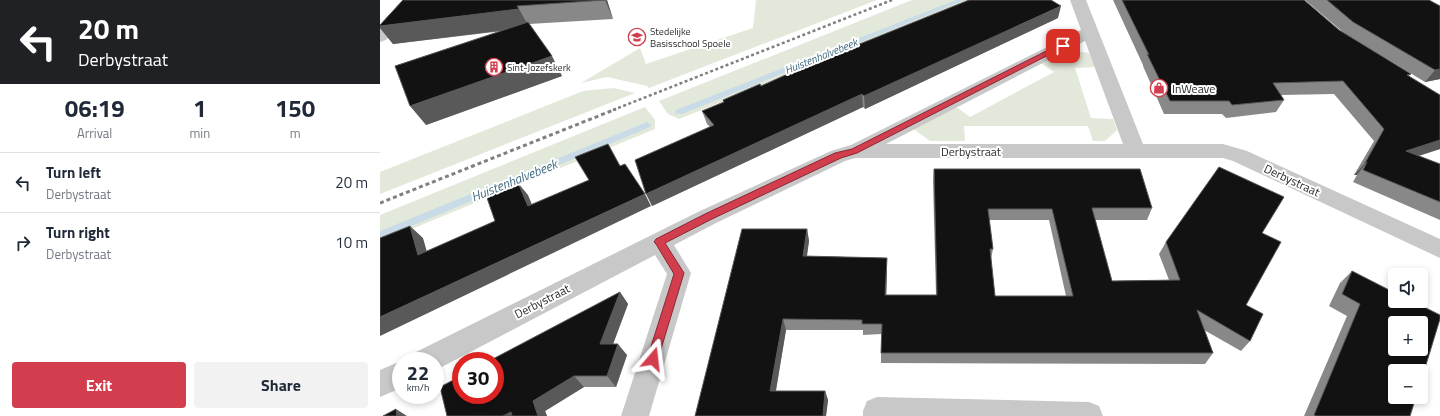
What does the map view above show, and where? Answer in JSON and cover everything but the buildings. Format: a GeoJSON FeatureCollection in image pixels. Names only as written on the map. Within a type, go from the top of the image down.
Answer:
{"type":"FeatureCollection","features":[{"type":"Feature","properties":{"kind":"street"},"geometry":{"type":"LineString","coordinates":[[380,37],[413,0]]}},
{"type":"Feature","properties":{"kind":"street"},"geometry":{"type":"LineString","coordinates":[[1078,0],[1135,150]]}},
{"type":"Feature","properties":{"kind":"street","name":"Derbystraat"},"geometry":{"type":"LineString","coordinates":[[444,352],[708,217],[838,156],[854,151],[1090,32]]}},
{"type":"Feature","properties":{"kind":"street","name":"Derbystraat"},"geometry":{"type":"LineString","coordinates":[[854,151],[1223,151],[1240,156],[1440,249]]}},
{"type":"Feature","properties":{"kind":"street"},"geometry":{"type":"LineString","coordinates":[[635,416],[679,273],[659,242]]}},
{"type":"Feature","properties":{"kind":"street"},"geometry":{"type":"LineString","coordinates":[[380,384],[392,378]]}},
{"type":"Feature","properties":{"kind":"street"},"geometry":{"type":"LineString","coordinates":[[877,416],[877,411],[1089,416]]}},
{"type":"Feature","properties":{"kind":"shaded area"},"geometry":{"type":"Polygon","coordinates":[[[756,0],[877,0],[649,88],[647,86],[607,77],[581,83],[640,48],[646,64],[753,28],[756,0]]]}},
{"type":"Feature","properties":{"kind":"shaded area"},"geometry":{"type":"Polygon","coordinates":[[[912,0],[974,0],[679,119],[668,114],[659,101],[912,0]]]}},
{"type":"Feature","properties":{"kind":"shaded area"},"geometry":{"type":"Polygon","coordinates":[[[1067,50],[1089,53],[1095,67],[1075,68],[1091,118],[1113,119],[1117,130],[1105,141],[1093,141],[1088,126],[964,126],[965,141],[930,141],[912,128],[955,106],[970,117],[1054,72],[1041,63],[1067,50]]]}},
{"type":"Feature","properties":{"kind":"shaded area"},"geometry":{"type":"Polygon","coordinates":[[[614,88],[635,93],[380,194],[380,172],[583,91],[614,88]]]}},
{"type":"Feature","properties":{"kind":"shaded area"},"geometry":{"type":"Polygon","coordinates":[[[645,107],[655,120],[655,129],[380,242],[380,215],[645,107]]]}},
{"type":"Feature","properties":{"kind":"waterway","name":"Huistenhalvebeek"},"geometry":{"type":"LineString","coordinates":[[679,112],[962,0]]}},
{"type":"Feature","properties":{"kind":"waterway","name":"Huistenhalvebeek"},"geometry":{"type":"LineString","coordinates":[[380,235],[647,125]]}},
{"type":"Feature","properties":{"kind":"railway"},"geometry":{"type":"LineString","coordinates":[[613,110],[892,0]]}},
{"type":"Feature","properties":{"kind":"railway"},"geometry":{"type":"LineString","coordinates":[[380,203],[616,109]]}},
{"type":"Feature","properties":{"kind":"place","name":"Stedelijke Basisschool Spoele"},"geometry":{"type":"Point","coordinates":[637,37]}},
{"type":"Feature","properties":{"kind":"place","name":"Sint-Jozefskerk"},"geometry":{"type":"Point","coordinates":[494,67]}},
{"type":"Feature","properties":{"kind":"place","name":"InWeave"},"geometry":{"type":"Point","coordinates":[1159,88]}},
{"type":"Feature","properties":{"kind":"route"},"geometry":{"type":"LineString","coordinates":[[653,359],[679,273],[659,242],[708,217],[838,156],[854,151],[1063,46]]}}]}
